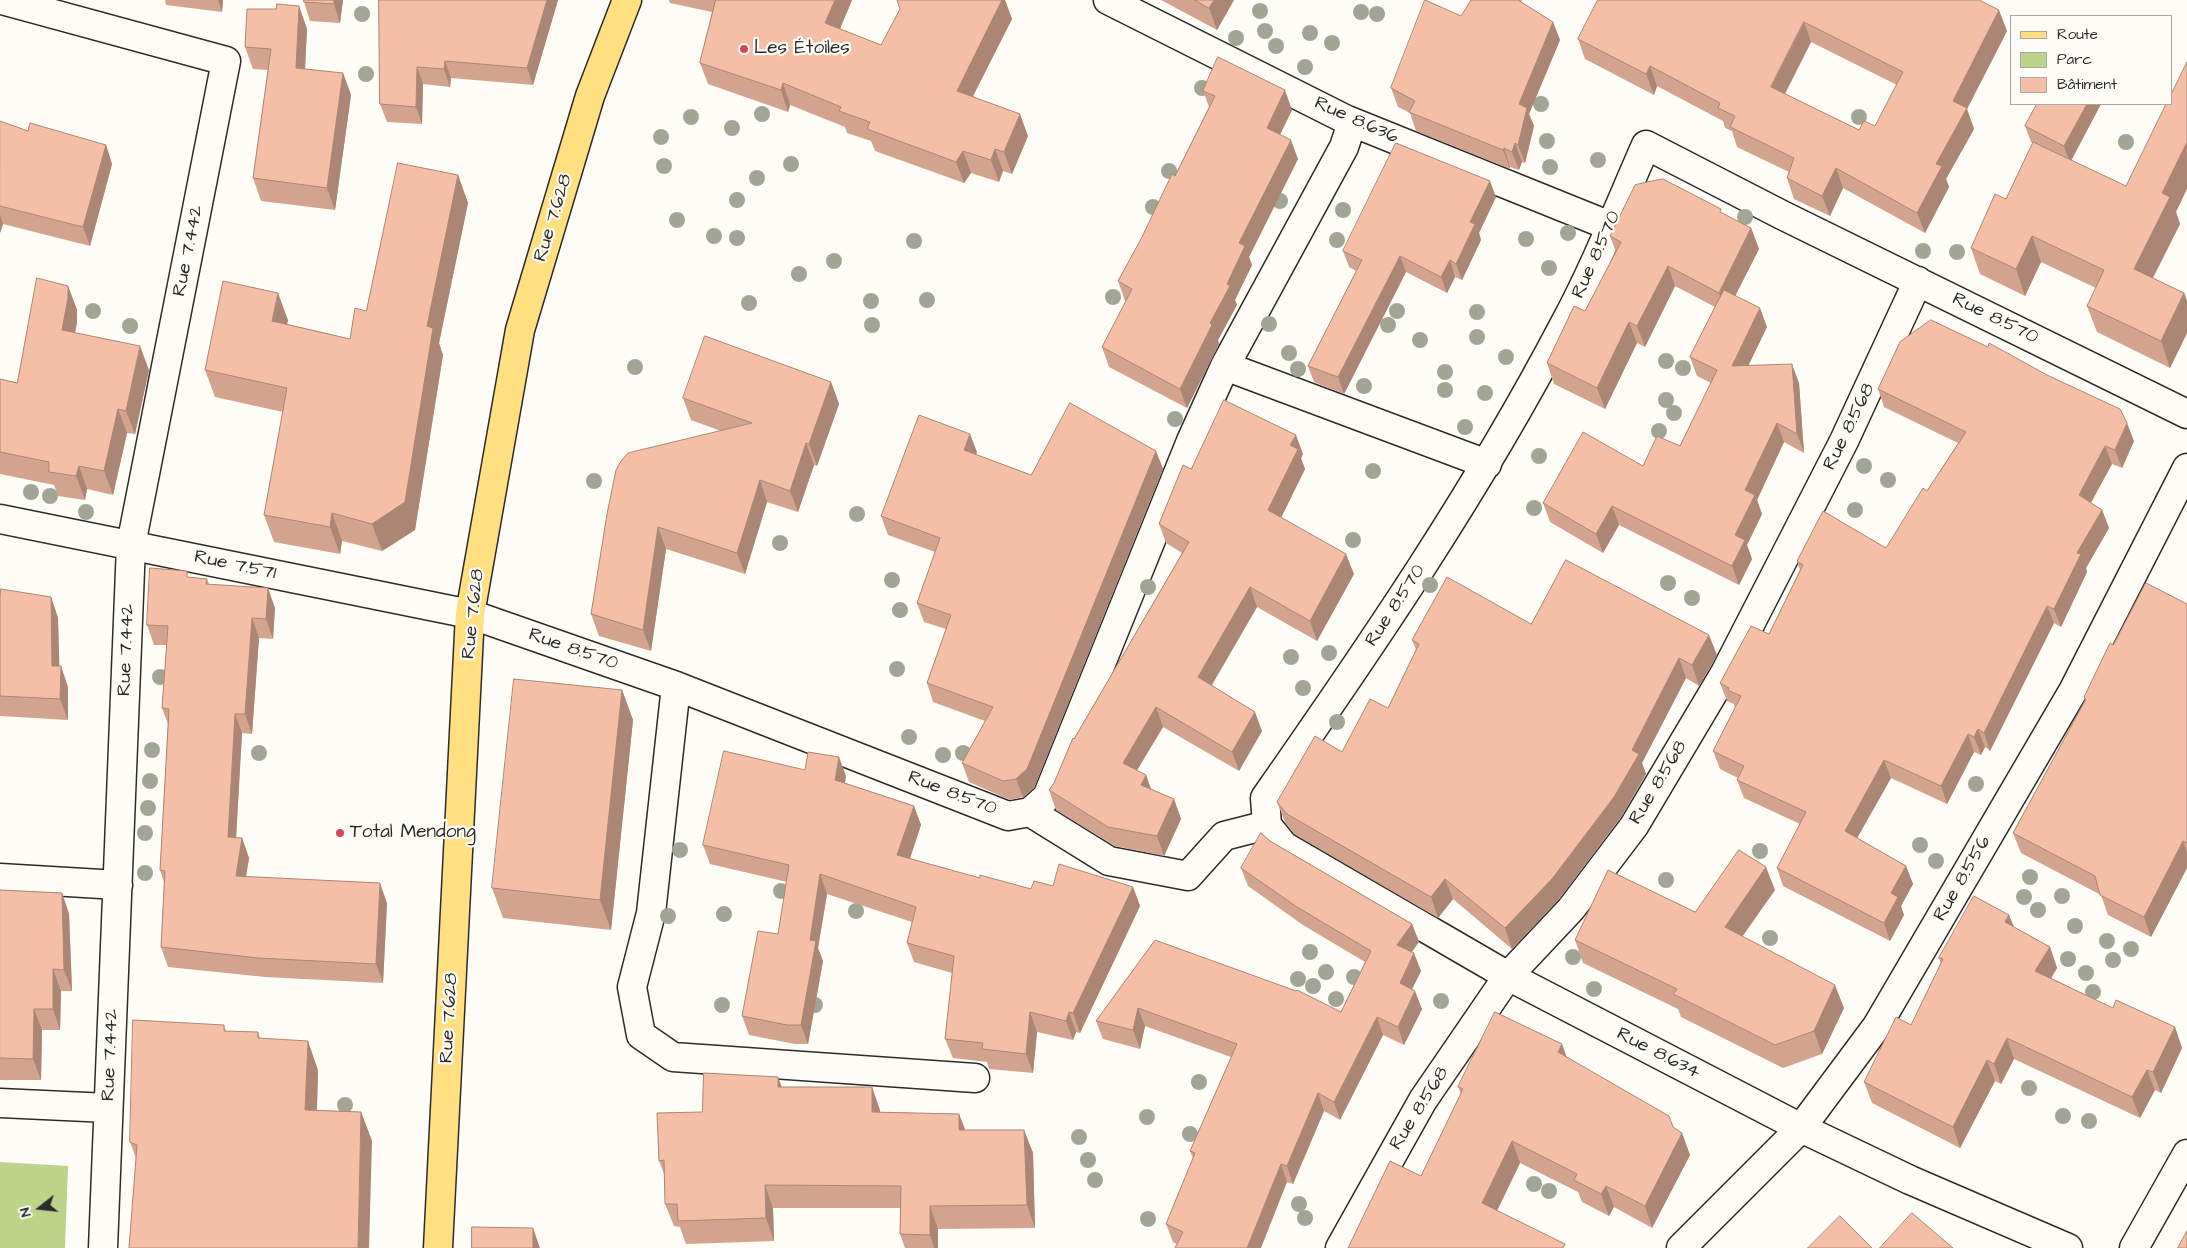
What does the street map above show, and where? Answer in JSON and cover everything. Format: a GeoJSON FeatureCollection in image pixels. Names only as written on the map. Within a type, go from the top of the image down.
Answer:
{"type":"FeatureCollection","features":[{"type":"Feature","properties":{"kind":"main road","name":"Rue 7.628"},"geometry":{"type":"LineString","coordinates":[[438,1248],[470,614],[520,330],[590,96],[627,0]]}},
{"type":"Feature","properties":{"kind":"street","name":"Rue 7.442"},"geometry":{"type":"LineString","coordinates":[[2,0],[226,61],[131,544],[103,1248]]}},
{"type":"Feature","properties":{"kind":"street","name":"Rue 8.636"},"geometry":{"type":"LineString","coordinates":[[1108,0],[1347,120],[1610,226]]}},
{"type":"Feature","properties":{"kind":"street"},"geometry":{"type":"LineString","coordinates":[[1267,825],[1224,836],[1188,876],[1109,860],[1030,812],[1047,797],[1191,441],[1225,366],[1344,147],[1350,129],[1347,120]]}},
{"type":"Feature","properties":{"kind":"street","name":"Rue 8.570"},"geometry":{"type":"LineString","coordinates":[[1267,825],[1265,798],[1361,659],[1487,464],[1565,324],[1646,145],[2187,414]]}},
{"type":"Feature","properties":{"kind":"street","name":"Rue 8.568"},"geometry":{"type":"LineString","coordinates":[[1340,1248],[1423,1100],[1508,976],[1571,909],[1634,826],[1720,681],[1844,441],[1918,281]]}},
{"type":"Feature","properties":{"kind":"street"},"geometry":{"type":"LineString","coordinates":[[1225,366],[1487,464]]}},
{"type":"Feature","properties":{"kind":"street","name":"Rue 8.556"},"geometry":{"type":"LineString","coordinates":[[1681,1248],[1801,1128],[1877,1026],[2074,691],[2187,468]]}},
{"type":"Feature","properties":{"kind":"street","name":"Rue 7.571"},"geometry":{"type":"LineString","coordinates":[[0,519],[470,614]]}},
{"type":"Feature","properties":{"kind":"street","name":"Rue 8.570"},"geometry":{"type":"LineString","coordinates":[[470,614],[676,686],[1008,816],[1030,812]]}},
{"type":"Feature","properties":{"kind":"street"},"geometry":{"type":"LineString","coordinates":[[676,686],[651,912],[632,987],[641,1035],[673,1057],[975,1078]]}},
{"type":"Feature","properties":{"kind":"street","name":"Rue 8.634"},"geometry":{"type":"LineString","coordinates":[[1267,825],[1284,846],[1508,976],[1801,1128],[1910,1180],[2068,1248]]}},
{"type":"Feature","properties":{"kind":"street"},"geometry":{"type":"LineString","coordinates":[[0,878],[118,885]]}},
{"type":"Feature","properties":{"kind":"street"},"geometry":{"type":"LineString","coordinates":[[0,1103],[108,1108]]}},
{"type":"Feature","properties":{"kind":"street"},"geometry":{"type":"LineString","coordinates":[[2134,1248],[2187,1154]]}},
{"type":"Feature","properties":{"kind":"green space"},"geometry":{"type":"Polygon","coordinates":[[[0,1162],[68,1166],[65,1248],[0,1248],[0,1162]]]}},
{"type":"Feature","properties":{"kind":"building"},"geometry":{"type":"Polygon","coordinates":[[[304,0],[334,0],[334,4],[304,2],[304,0]]]}},
{"type":"Feature","properties":{"kind":"building"},"geometry":{"type":"Polygon","coordinates":[[[379,0],[547,0],[527,68],[445,61],[444,69],[417,67],[416,107],[380,104],[379,0]]]}},
{"type":"Feature","properties":{"kind":"building"},"geometry":{"type":"Polygon","coordinates":[[[716,0],[835,0],[825,23],[881,45],[900,9],[897,0],[1002,0],[957,91],[1020,114],[1004,152],[995,149],[991,160],[963,151],[956,162],[867,129],[870,122],[839,111],[841,107],[783,83],[781,90],[700,63],[716,0]]]}},
{"type":"Feature","properties":{"kind":"building"},"geometry":{"type":"Polygon","coordinates":[[[1195,0],[1214,0],[1209,8],[1195,0]]]}},
{"type":"Feature","properties":{"kind":"building"},"geometry":{"type":"Polygon","coordinates":[[[1425,0],[1461,16],[1471,0],[1518,0],[1553,22],[1519,104],[1527,108],[1518,145],[1515,143],[1512,152],[1409,112],[1415,101],[1391,88],[1425,0]]]}},
{"type":"Feature","properties":{"kind":"building"},"geometry":{"type":"Polygon","coordinates":[[[1598,0],[1979,0],[1999,10],[1953,101],[1967,108],[1936,164],[1942,166],[1917,213],[1836,168],[1822,196],[1787,178],[1794,158],[1730,127],[1735,116],[1718,108],[1720,103],[1650,66],[1646,74],[1578,39],[1598,0]],[[1804,22],[1771,87],[1859,130],[1864,121],[1875,126],[1903,72],[1804,22]]]}},
{"type":"Feature","properties":{"kind":"building"},"geometry":{"type":"Polygon","coordinates":[[[277,4],[299,6],[296,68],[343,73],[327,188],[253,178],[271,49],[245,47],[247,9],[276,9],[277,4]]]}},
{"type":"Feature","properties":{"kind":"building"},"geometry":{"type":"Polygon","coordinates":[[[1218,57],[1285,90],[1267,128],[1291,140],[1239,243],[1245,246],[1227,284],[1230,286],[1210,323],[1212,325],[1180,389],[1102,347],[1132,289],[1118,281],[1141,239],[1172,174],[1175,176],[1215,96],[1203,91],[1218,57]]]}},
{"type":"Feature","properties":{"kind":"building"},"geometry":{"type":"Polygon","coordinates":[[[2187,62],[2187,142],[2162,193],[2170,197],[2134,269],[2184,293],[2161,341],[2087,306],[2104,270],[2032,236],[2016,269],[1971,248],[1995,194],[2006,199],[2033,142],[2126,186],[2166,105],[2172,105],[2172,93],[2187,62]]]}},
{"type":"Feature","properties":{"kind":"building"},"geometry":{"type":"Polygon","coordinates":[[[2036,105],[2086,105],[2064,146],[2025,126],[2036,105]]]}},
{"type":"Feature","properties":{"kind":"building"},"geometry":{"type":"Polygon","coordinates":[[[0,121],[28,131],[30,123],[106,145],[83,227],[0,206],[0,121]]]}},
{"type":"Feature","properties":{"kind":"building"},"geometry":{"type":"Polygon","coordinates":[[[1396,143],[1490,181],[1470,222],[1475,224],[1456,264],[1450,260],[1441,277],[1400,256],[1338,377],[1308,366],[1362,260],[1343,251],[1396,143]]]}},
{"type":"Feature","properties":{"kind":"building"},"geometry":{"type":"Polygon","coordinates":[[[398,163],[458,175],[427,326],[433,328],[405,502],[372,524],[332,513],[330,527],[264,515],[287,388],[205,370],[223,281],[278,293],[272,321],[350,339],[355,308],[366,311],[398,163]]]}},
{"type":"Feature","properties":{"kind":"building"},"geometry":{"type":"Polygon","coordinates":[[[1663,179],[1721,209],[1720,212],[1751,228],[1719,293],[1668,266],[1637,326],[1629,322],[1597,388],[1547,363],[1574,306],[1585,311],[1621,242],[1610,236],[1635,185],[1663,179]]]}},
{"type":"Feature","properties":{"kind":"building"},"geometry":{"type":"Polygon","coordinates":[[[37,278],[68,286],[68,298],[62,330],[140,346],[126,411],[118,409],[104,471],[79,466],[76,476],[49,472],[49,462],[0,452],[0,379],[17,383],[37,278]]]}},
{"type":"Feature","properties":{"kind":"building"},"geometry":{"type":"Polygon","coordinates":[[[1724,290],[1760,308],[1732,366],[1792,364],[1797,434],[1777,423],[1745,490],[1755,495],[1735,535],[1745,540],[1732,566],[1612,506],[1596,534],[1543,503],[1583,432],[1643,466],[1657,436],[1680,446],[1717,370],[1690,357],[1724,290]]]}},
{"type":"Feature","properties":{"kind":"building"},"geometry":{"type":"Polygon","coordinates":[[[1931,320],[1988,347],[1989,343],[2047,375],[2120,409],[2127,423],[2115,450],[2105,446],[2079,495],[2102,510],[2077,553],[2081,554],[2054,609],[2047,606],[1984,733],[1978,729],[1974,737],[1968,734],[1941,786],[1884,760],[1845,831],[1906,866],[1891,893],[1898,897],[1884,923],[1777,868],[1806,812],[1737,780],[1744,766],[1713,751],[1741,696],[1728,690],[1729,688],[1720,683],[1751,626],[1769,634],[1803,565],[1797,561],[1823,511],[1886,548],[1923,488],[1927,491],[1966,432],[1878,389],[1900,342],[1931,320]]]}},
{"type":"Feature","properties":{"kind":"building"},"geometry":{"type":"Polygon","coordinates":[[[705,336],[831,382],[809,444],[806,443],[790,491],[760,480],[737,553],[658,527],[643,630],[591,614],[607,514],[616,470],[621,461],[628,453],[752,423],[683,398],[705,336]]]}},
{"type":"Feature","properties":{"kind":"building"},"geometry":{"type":"Polygon","coordinates":[[[1224,400],[1296,435],[1290,445],[1298,449],[1268,510],[1346,554],[1310,621],[1250,587],[1198,677],[1255,712],[1232,752],[1156,707],[1123,763],[1146,775],[1141,785],[1174,799],[1157,836],[1108,827],[1049,790],[1054,783],[1073,738],[1189,542],[1159,524],[1183,465],[1191,469],[1224,400]]]}},
{"type":"Feature","properties":{"kind":"building"},"geometry":{"type":"Polygon","coordinates":[[[1070,403],[1156,451],[1027,769],[1016,779],[1003,781],[962,763],[993,707],[927,683],[951,615],[917,603],[940,538],[881,516],[919,415],[970,434],[964,450],[1031,475],[1070,403]]]}},
{"type":"Feature","properties":{"kind":"building"},"geometry":{"type":"Polygon","coordinates":[[[1566,560],[1709,635],[1692,665],[1679,658],[1632,750],[1639,754],[1614,797],[1552,879],[1505,928],[1445,879],[1431,897],[1287,814],[1277,802],[1315,736],[1342,752],[1370,699],[1388,708],[1419,644],[1412,640],[1447,577],[1531,624],[1566,560]]]}},
{"type":"Feature","properties":{"kind":"building"},"geometry":{"type":"Polygon","coordinates":[[[150,568],[187,571],[187,577],[207,579],[206,584],[268,588],[266,619],[252,618],[245,714],[235,714],[228,837],[242,838],[236,876],[380,883],[376,964],[258,958],[161,947],[165,871],[160,870],[169,709],[162,708],[168,626],[147,625],[150,568]]]}},
{"type":"Feature","properties":{"kind":"building"},"geometry":{"type":"Polygon","coordinates":[[[2146,583],[2187,604],[2187,843],[2183,841],[2144,917],[2100,895],[2095,876],[2013,833],[2086,699],[2084,697],[2110,643],[2113,645],[2146,583]]]}},
{"type":"Feature","properties":{"kind":"building"},"geometry":{"type":"Polygon","coordinates":[[[1,589],[51,597],[52,666],[61,666],[60,699],[0,696],[1,589]]]}},
{"type":"Feature","properties":{"kind":"building"},"geometry":{"type":"Polygon","coordinates":[[[514,679],[622,690],[600,900],[492,888],[514,679]]]}},
{"type":"Feature","properties":{"kind":"building"},"geometry":{"type":"Polygon","coordinates":[[[724,751],[805,770],[808,752],[839,757],[835,780],[914,806],[897,855],[980,878],[980,875],[1031,889],[1034,881],[1053,886],[1059,864],[1133,887],[1073,1013],[1069,1012],[1066,1021],[1030,1012],[1026,1054],[982,1049],[983,1043],[945,1039],[954,956],[907,943],[916,907],[820,874],[810,940],[816,941],[801,1025],[787,1025],[742,1016],[758,931],[778,934],[789,865],[703,845],[724,751]]]}},
{"type":"Feature","properties":{"kind":"building"},"geometry":{"type":"Polygon","coordinates":[[[1261,833],[1270,841],[1412,924],[1397,945],[1414,953],[1400,983],[1415,991],[1398,1027],[1377,1017],[1334,1102],[1318,1093],[1287,1166],[1281,1164],[1247,1248],[1175,1248],[1183,1232],[1166,1224],[1195,1153],[1190,1151],[1237,1044],[1138,1008],[1133,1030],[1096,1021],[1155,940],[1297,990],[1341,1012],[1371,951],[1297,907],[1241,868],[1261,833]]]}},
{"type":"Feature","properties":{"kind":"building"},"geometry":{"type":"Polygon","coordinates":[[[1739,850],[1766,867],[1725,927],[1835,985],[1814,1031],[1775,1045],[1673,994],[1677,989],[1575,940],[1608,870],[1695,912],[1739,850]]]}},
{"type":"Feature","properties":{"kind":"building"},"geometry":{"type":"Polygon","coordinates":[[[0,890],[62,893],[64,970],[53,969],[53,1009],[34,1009],[33,1059],[0,1058],[0,890]]]}},
{"type":"Feature","properties":{"kind":"building"},"geometry":{"type":"Polygon","coordinates":[[[1974,896],[2009,915],[2005,922],[2050,947],[2035,971],[2113,1008],[2116,1000],[2175,1027],[2153,1072],[2147,1070],[2132,1097],[2007,1038],[1994,1064],[1987,1060],[1953,1127],[1864,1082],[1896,1017],[1911,1025],[1943,959],[1939,958],[1974,896]]]}},
{"type":"Feature","properties":{"kind":"building"},"geometry":{"type":"Polygon","coordinates":[[[1495,1012],[1562,1044],[1558,1052],[1669,1116],[1673,1127],[1682,1133],[1645,1206],[1606,1186],[1601,1194],[1574,1180],[1577,1174],[1512,1141],[1482,1203],[1565,1244],[1563,1248],[1348,1248],[1390,1161],[1421,1176],[1463,1089],[1458,1087],[1495,1012]]]}},
{"type":"Feature","properties":{"kind":"building"},"geometry":{"type":"Polygon","coordinates":[[[133,1020],[224,1025],[224,1031],[258,1032],[258,1038],[308,1041],[305,1110],[361,1112],[358,1248],[129,1248],[137,1145],[130,1142],[133,1020]]]}},
{"type":"Feature","properties":{"kind":"building"},"geometry":{"type":"Polygon","coordinates":[[[704,1073],[778,1077],[778,1087],[872,1087],[872,1112],[959,1114],[959,1130],[1024,1130],[1027,1205],[930,1206],[930,1235],[900,1234],[901,1186],[765,1185],[766,1218],[678,1221],[677,1204],[665,1204],[664,1160],[659,1161],[657,1113],[702,1112],[704,1073]]]}},
{"type":"Feature","properties":{"kind":"building"},"geometry":{"type":"Polygon","coordinates":[[[1912,1213],[1953,1248],[1880,1248],[1912,1213]]]}},
{"type":"Feature","properties":{"kind":"building"},"geometry":{"type":"Polygon","coordinates":[[[1840,1216],[1872,1248],[1808,1248],[1840,1216]]]}},
{"type":"Feature","properties":{"kind":"building"},"geometry":{"type":"Polygon","coordinates":[[[472,1227],[533,1228],[533,1248],[472,1248],[472,1227]]]}},
{"type":"Feature","properties":{"kind":"building"},"geometry":{"type":"Polygon","coordinates":[[[2187,1231],[2187,1248],[2178,1248],[2187,1231]]]}},
{"type":"Feature","properties":{"kind":"place","name":"Les Étoiles"},"geometry":{"type":"Point","coordinates":[744,49]}},
{"type":"Feature","properties":{"kind":"place","name":"Total Mendong"},"geometry":{"type":"Point","coordinates":[340,833]}}]}
